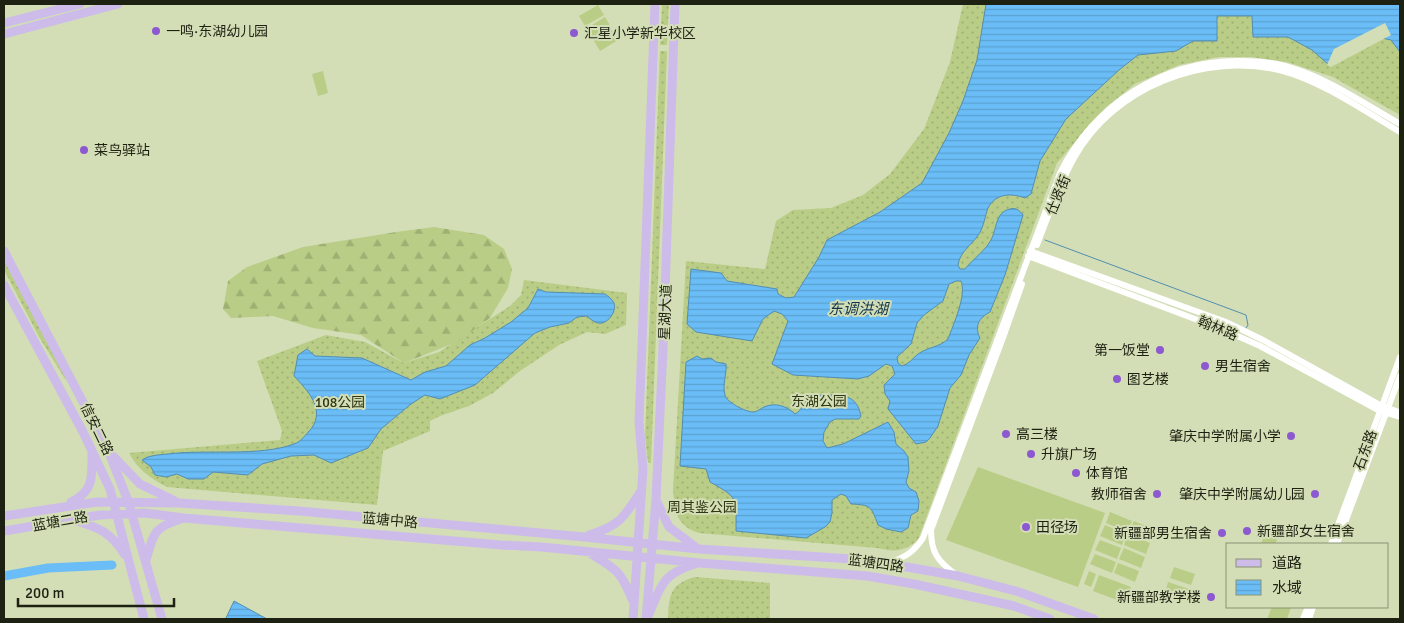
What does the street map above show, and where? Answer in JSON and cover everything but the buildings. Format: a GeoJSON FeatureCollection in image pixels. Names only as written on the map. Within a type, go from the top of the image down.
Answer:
{"type":"FeatureCollection","features":[{"type":"Feature","properties":{"kind":"main road"},"geometry":{"type":"LineString","coordinates":[[4,24],[80,4]]}},
{"type":"Feature","properties":{"kind":"main road"},"geometry":{"type":"LineString","coordinates":[[4,34],[118,4]]}},
{"type":"Feature","properties":{"kind":"main road","name":"星湖大道"},"geometry":{"type":"LineString","coordinates":[[633,619],[643,469],[639,422],[655,4]]}},
{"type":"Feature","properties":{"kind":"main road","name":"星湖大道"},"geometry":{"type":"LineString","coordinates":[[646,619],[656,498],[664,340],[675,4]]}},
{"type":"Feature","properties":{"kind":"main road","name":"信安二路"},"geometry":{"type":"LineString","coordinates":[[4,251],[108,450],[128,501],[162,619]]}},
{"type":"Feature","properties":{"kind":"main road","name":"信安二路"},"geometry":{"type":"LineString","coordinates":[[4,285],[91,448],[110,489],[131,563],[144,619]]}},
{"type":"Feature","properties":{"kind":"main road"},"geometry":{"type":"LineString","coordinates":[[57,385],[67,384],[72,378]]}},
{"type":"Feature","properties":{"kind":"main road"},"geometry":{"type":"LineString","coordinates":[[64,505],[80,498],[90,485],[92,472],[91,448]]}},
{"type":"Feature","properties":{"kind":"main road"},"geometry":{"type":"LineString","coordinates":[[108,450],[140,484],[179,503]]}},
{"type":"Feature","properties":{"kind":"main road"},"geometry":{"type":"LineString","coordinates":[[643,469],[657,470]]}},
{"type":"Feature","properties":{"kind":"main road"},"geometry":{"type":"LineString","coordinates":[[584,537],[608,530],[620,521],[642,490]]}},
{"type":"Feature","properties":{"kind":"main road"},"geometry":{"type":"LineString","coordinates":[[656,498],[669,527],[700,549]]}},
{"type":"Feature","properties":{"kind":"main road","name":"蓝塘二路"},"geometry":{"type":"LineString","coordinates":[[4,516],[64,505],[128,501]]}},
{"type":"Feature","properties":{"kind":"main road","name":"蓝塘中路"},"geometry":{"type":"LineString","coordinates":[[128,501],[299,511],[652,544]]}},
{"type":"Feature","properties":{"kind":"main road"},"geometry":{"type":"LineString","coordinates":[[298,528],[294,522],[295,516],[299,511]]}},
{"type":"Feature","properties":{"kind":"main road","name":"蓝塘二路"},"geometry":{"type":"LineString","coordinates":[[4,531],[71,519],[131,513]]}},
{"type":"Feature","properties":{"kind":"main road","name":"蓝塘中路"},"geometry":{"type":"LineString","coordinates":[[131,513],[650,557]]}},
{"type":"Feature","properties":{"kind":"main road"},"geometry":{"type":"LineString","coordinates":[[145,561],[151,540],[156,532],[167,524],[184,518]]}},
{"type":"Feature","properties":{"kind":"main road"},"geometry":{"type":"LineString","coordinates":[[71,519],[95,526],[105,532],[119,545],[131,563]]}},
{"type":"Feature","properties":{"kind":"main road"},"geometry":{"type":"LineString","coordinates":[[501,545],[504,535],[502,530]]}},
{"type":"Feature","properties":{"kind":"main road","name":"蓝塘四路"},"geometry":{"type":"LineString","coordinates":[[652,544],[700,549],[826,556],[889,563],[958,576],[1019,592],[1094,619]]}},
{"type":"Feature","properties":{"kind":"main road"},"geometry":{"type":"LineString","coordinates":[[586,551],[608,563],[619,572],[634,602]]}},
{"type":"Feature","properties":{"kind":"main road"},"geometry":{"type":"LineString","coordinates":[[825,572],[817,568],[816,561],[826,556]]}},
{"type":"Feature","properties":{"kind":"main road","name":"蓝塘四路"},"geometry":{"type":"LineString","coordinates":[[650,557],[700,563],[867,576],[1014,606],[1050,619]]}},
{"type":"Feature","properties":{"kind":"main road"},"geometry":{"type":"LineString","coordinates":[[646,619],[664,581],[676,571],[700,563]]}},
{"type":"Feature","properties":{"kind":"main road"},"geometry":{"type":"LineString","coordinates":[[1014,606],[1019,592]]}},
{"type":"Feature","properties":{"kind":"street"},"geometry":{"type":"LineString","coordinates":[[889,563],[906,557],[916,549],[923,538],[1060,173],[1069,155],[1086,131],[1106,111],[1129,93],[1153,79],[1176,70],[1230,61],[1256,61],[1284,65],[1316,76],[1400,124]]}},
{"type":"Feature","properties":{"kind":"street","name":"仕贤街"},"geometry":{"type":"LineString","coordinates":[[958,576],[942,564],[934,552],[931,530],[1004,335],[1031,254],[1074,157],[1091,134],[1110,114],[1132,97],[1177,75],[1231,66],[1254,67],[1283,71],[1313,82],[1400,132]]}},
{"type":"Feature","properties":{"kind":"street","name":"翰林路"},"geometry":{"type":"LineString","coordinates":[[1031,254],[1226,322],[1263,340],[1400,417]]}},
{"type":"Feature","properties":{"kind":"street","name":"石东路"},"geometry":{"type":"LineString","coordinates":[[1331,543],[1384,409],[1400,357]]}},
{"type":"Feature","properties":{"kind":"street","name":"石东路"},"geometry":{"type":"LineString","coordinates":[[1336,543],[1382,422],[1384,409],[1400,376]]}},
{"type":"Feature","properties":{"kind":"street","name":"翰林路"},"geometry":{"type":"LineString","coordinates":[[1384,409],[1400,413]]}},
{"type":"Feature","properties":{"kind":"green space"},"geometry":{"type":"Polygon","coordinates":[[[662,4],[669,4],[667,45],[660,45],[662,4]]]}},
{"type":"Feature","properties":{"kind":"green space","name":"东湖公园"},"geometry":{"type":"Polygon","coordinates":[[[963,4],[1400,4],[1400,115],[1333,77],[1287,62],[1251,57],[1218,57],[1179,65],[1135,84],[1106,107],[1057,163],[918,540],[903,549],[889,550],[699,533],[691,530],[678,517],[673,490],[686,261],[765,269],[776,221],[793,210],[831,208],[863,195],[890,174],[924,129],[950,62],[963,4]]]}},
{"type":"Feature","properties":{"kind":"green space"},"geometry":{"type":"Polygon","coordinates":[[[598,5],[604,15],[585,26],[579,16],[598,5]]]}},
{"type":"Feature","properties":{"kind":"green space"},"geometry":{"type":"Polygon","coordinates":[[[605,17],[611,27],[593,38],[587,28],[605,17]]]}},
{"type":"Feature","properties":{"kind":"green space"},"geometry":{"type":"Polygon","coordinates":[[[612,30],[618,40],[600,51],[594,41],[612,30]]]}},
{"type":"Feature","properties":{"kind":"green space"},"geometry":{"type":"Polygon","coordinates":[[[660,51],[667,51],[651,463],[648,463],[645,435],[660,51]]]}},
{"type":"Feature","properties":{"kind":"green space"},"geometry":{"type":"Polygon","coordinates":[[[323,71],[328,93],[318,96],[312,74],[323,71]]]}},
{"type":"Feature","properties":{"kind":"green space"},"geometry":{"type":"Polygon","coordinates":[[[434,227],[484,235],[504,249],[512,269],[508,288],[490,318],[457,342],[404,363],[361,335],[313,328],[273,316],[231,318],[223,309],[228,281],[247,267],[303,247],[434,227]]]}},
{"type":"Feature","properties":{"kind":"green space"},"geometry":{"type":"Polygon","coordinates":[[[4,255],[69,377],[65,379],[39,337],[4,270],[4,255]]]}},
{"type":"Feature","properties":{"kind":"green space","name":"108公园"},"geometry":{"type":"Polygon","coordinates":[[[524,280],[627,293],[626,325],[605,334],[587,332],[559,345],[520,371],[493,393],[469,406],[430,421],[430,431],[383,451],[377,505],[167,487],[145,473],[129,453],[280,440],[282,431],[257,361],[326,335],[365,342],[404,363],[439,352],[510,306],[521,295],[524,280]]]}},
{"type":"Feature","properties":{"kind":"green space","name":"田径场"},"geometry":{"type":"Polygon","coordinates":[[[978,467],[1105,513],[1078,587],[946,540],[978,467]]]}},
{"type":"Feature","properties":{"kind":"green space"},"geometry":{"type":"Polygon","coordinates":[[[1110,512],[1132,521],[1127,532],[1106,523],[1110,512]]]}},
{"type":"Feature","properties":{"kind":"green space"},"geometry":{"type":"Polygon","coordinates":[[[1134,521],[1155,530],[1151,540],[1129,531],[1134,521]]]}},
{"type":"Feature","properties":{"kind":"green space"},"geometry":{"type":"Polygon","coordinates":[[[1105,525],[1126,534],[1122,545],[1100,536],[1105,525]]]}},
{"type":"Feature","properties":{"kind":"green space"},"geometry":{"type":"Polygon","coordinates":[[[1265,533],[1278,537],[1275,543],[1261,543],[1265,533]]]}},
{"type":"Feature","properties":{"kind":"green space"},"geometry":{"type":"Polygon","coordinates":[[[1128,534],[1150,543],[1146,554],[1124,545],[1128,534]]]}},
{"type":"Feature","properties":{"kind":"green space"},"geometry":{"type":"Polygon","coordinates":[[[1100,540],[1121,548],[1117,559],[1095,550],[1100,540]]]}},
{"type":"Feature","properties":{"kind":"green space"},"geometry":{"type":"Polygon","coordinates":[[[1124,548],[1145,557],[1141,568],[1119,559],[1124,548]]]}},
{"type":"Feature","properties":{"kind":"green space"},"geometry":{"type":"Polygon","coordinates":[[[1095,554],[1116,562],[1112,573],[1090,564],[1095,554]]]}},
{"type":"Feature","properties":{"kind":"green space"},"geometry":{"type":"Polygon","coordinates":[[[1118,563],[1139,571],[1135,582],[1114,573],[1118,563]]]}},
{"type":"Feature","properties":{"kind":"green space"},"geometry":{"type":"Polygon","coordinates":[[[1174,567],[1195,574],[1191,585],[1170,578],[1174,567]]]}},
{"type":"Feature","properties":{"kind":"green space"},"geometry":{"type":"Polygon","coordinates":[[[1089,571],[1096,574],[1091,587],[1084,584],[1089,571]]]}},
{"type":"Feature","properties":{"kind":"green space"},"geometry":{"type":"Polygon","coordinates":[[[1099,575],[1131,587],[1125,603],[1093,591],[1099,575]]]}},
{"type":"Feature","properties":{"kind":"green space"},"geometry":{"type":"Polygon","coordinates":[[[695,577],[770,583],[770,619],[668,619],[672,592],[680,583],[695,577]]]}},
{"type":"Feature","properties":{"kind":"green space"},"geometry":{"type":"Polygon","coordinates":[[[1168,582],[1189,589],[1186,600],[1165,593],[1168,582]]]}},
{"type":"Feature","properties":{"kind":"green space"},"geometry":{"type":"Polygon","coordinates":[[[1272,608],[1291,608],[1287,619],[1267,619],[1272,608]]]}},
{"type":"Feature","properties":{"kind":"water","name":"东调洪湖"},"geometry":{"type":"Polygon","coordinates":[[[986,4],[1400,4],[1400,52],[1391,40],[1382,38],[1329,65],[1312,50],[1288,37],[1253,37],[1252,16],[1217,16],[1217,41],[1193,41],[1176,51],[1138,55],[1119,70],[1066,119],[1040,161],[1031,194],[1025,198],[1009,195],[995,199],[988,208],[979,234],[961,256],[958,265],[960,269],[965,269],[988,244],[993,236],[999,217],[1005,211],[1014,209],[1023,215],[1005,275],[990,312],[979,323],[977,330],[980,338],[969,355],[961,375],[950,388],[938,426],[926,442],[916,444],[888,409],[890,401],[885,394],[884,385],[895,374],[892,366],[886,364],[869,376],[858,379],[793,375],[772,364],[788,321],[782,314],[774,311],[763,319],[752,341],[696,332],[687,324],[691,269],[721,273],[727,281],[777,289],[778,294],[786,298],[794,297],[819,257],[827,240],[880,212],[922,183],[949,133],[963,101],[977,60],[986,4]],[[961,281],[949,284],[943,301],[924,315],[917,323],[911,344],[897,357],[898,363],[902,366],[918,354],[948,339],[961,302],[961,281]]]}},
{"type":"Feature","properties":{"kind":"water"},"geometry":{"type":"Polygon","coordinates":[[[538,289],[546,292],[605,294],[611,299],[615,307],[613,314],[605,322],[595,322],[587,316],[577,317],[569,323],[550,327],[535,333],[475,385],[440,399],[425,395],[381,429],[368,448],[331,463],[314,455],[291,456],[262,464],[248,475],[213,472],[204,479],[188,479],[177,474],[166,477],[155,475],[151,467],[142,460],[148,457],[183,453],[249,452],[280,448],[297,443],[311,429],[315,422],[316,414],[313,400],[294,376],[298,355],[307,349],[315,356],[362,358],[411,380],[425,372],[446,366],[470,345],[511,322],[528,308],[538,289]]]}},
{"type":"Feature","properties":{"kind":"water"},"geometry":{"type":"Polygon","coordinates":[[[697,356],[702,359],[711,358],[716,362],[726,364],[724,387],[726,398],[750,412],[777,405],[785,407],[795,414],[813,396],[840,395],[849,398],[857,404],[861,416],[859,419],[835,419],[830,422],[824,432],[823,441],[827,448],[843,444],[888,422],[894,432],[896,444],[908,457],[909,471],[906,482],[909,488],[916,492],[919,501],[918,511],[911,515],[908,528],[901,532],[878,525],[872,510],[863,505],[851,504],[846,496],[841,494],[832,500],[830,522],[806,538],[736,531],[735,505],[731,496],[710,482],[706,469],[680,466],[686,362],[697,356]]]}},
{"type":"Feature","properties":{"kind":"water"},"geometry":{"type":"Polygon","coordinates":[[[234,601],[267,619],[226,618],[234,601]]]}},
{"type":"Feature","properties":{"kind":"pier"},"geometry":{"type":"Polygon","coordinates":[[[1385,23],[1391,35],[1331,67],[1327,65],[1334,49],[1385,23]]]}},
{"type":"Feature","properties":{"kind":"waterway"},"geometry":{"type":"LineString","coordinates":[[1045,240],[1246,315],[1248,325],[1246,328]]}},
{"type":"Feature","properties":{"kind":"waterway"},"geometry":{"type":"LineString","coordinates":[[4,576],[48,568],[112,565]]}},
{"type":"Feature","properties":{"kind":"place","name":"一鸣·东湖幼儿园"},"geometry":{"type":"Point","coordinates":[156,31]}},
{"type":"Feature","properties":{"kind":"place","name":"汇星小学新华校区"},"geometry":{"type":"Point","coordinates":[574,33]}},
{"type":"Feature","properties":{"kind":"place","name":"菜鸟驿站"},"geometry":{"type":"Point","coordinates":[84,150]}},
{"type":"Feature","properties":{"kind":"place","name":"第一饭堂"},"geometry":{"type":"Point","coordinates":[1160,350]}},
{"type":"Feature","properties":{"kind":"place","name":"男生宿舍"},"geometry":{"type":"Point","coordinates":[1205,366]}},
{"type":"Feature","properties":{"kind":"place","name":"图艺楼"},"geometry":{"type":"Point","coordinates":[1117,379]}},
{"type":"Feature","properties":{"kind":"place","name":"高三楼"},"geometry":{"type":"Point","coordinates":[1006,434]}},
{"type":"Feature","properties":{"kind":"place","name":"肇庆中学附属小学"},"geometry":{"type":"Point","coordinates":[1291,436]}},
{"type":"Feature","properties":{"kind":"place","name":"升旗广场"},"geometry":{"type":"Point","coordinates":[1031,454]}},
{"type":"Feature","properties":{"kind":"place","name":"体育馆"},"geometry":{"type":"Point","coordinates":[1076,473]}},
{"type":"Feature","properties":{"kind":"place","name":"教师宿舍"},"geometry":{"type":"Point","coordinates":[1157,494]}},
{"type":"Feature","properties":{"kind":"place","name":"肇庆中学附属幼儿园"},"geometry":{"type":"Point","coordinates":[1315,494]}},
{"type":"Feature","properties":{"kind":"place","name":"田径场"},"geometry":{"type":"Point","coordinates":[1026,527]}},
{"type":"Feature","properties":{"kind":"place","name":"新疆部女生宿舍"},"geometry":{"type":"Point","coordinates":[1247,531]}},
{"type":"Feature","properties":{"kind":"place","name":"新疆部男生宿舍"},"geometry":{"type":"Point","coordinates":[1222,533]}},
{"type":"Feature","properties":{"kind":"place","name":"新疆部教学楼"},"geometry":{"type":"Point","coordinates":[1211,597]}},
{"type":"Feature","properties":{"kind":"park label","name":"周其鉴公园"},"geometry":{"type":"Point","coordinates":[702,507]}}]}
